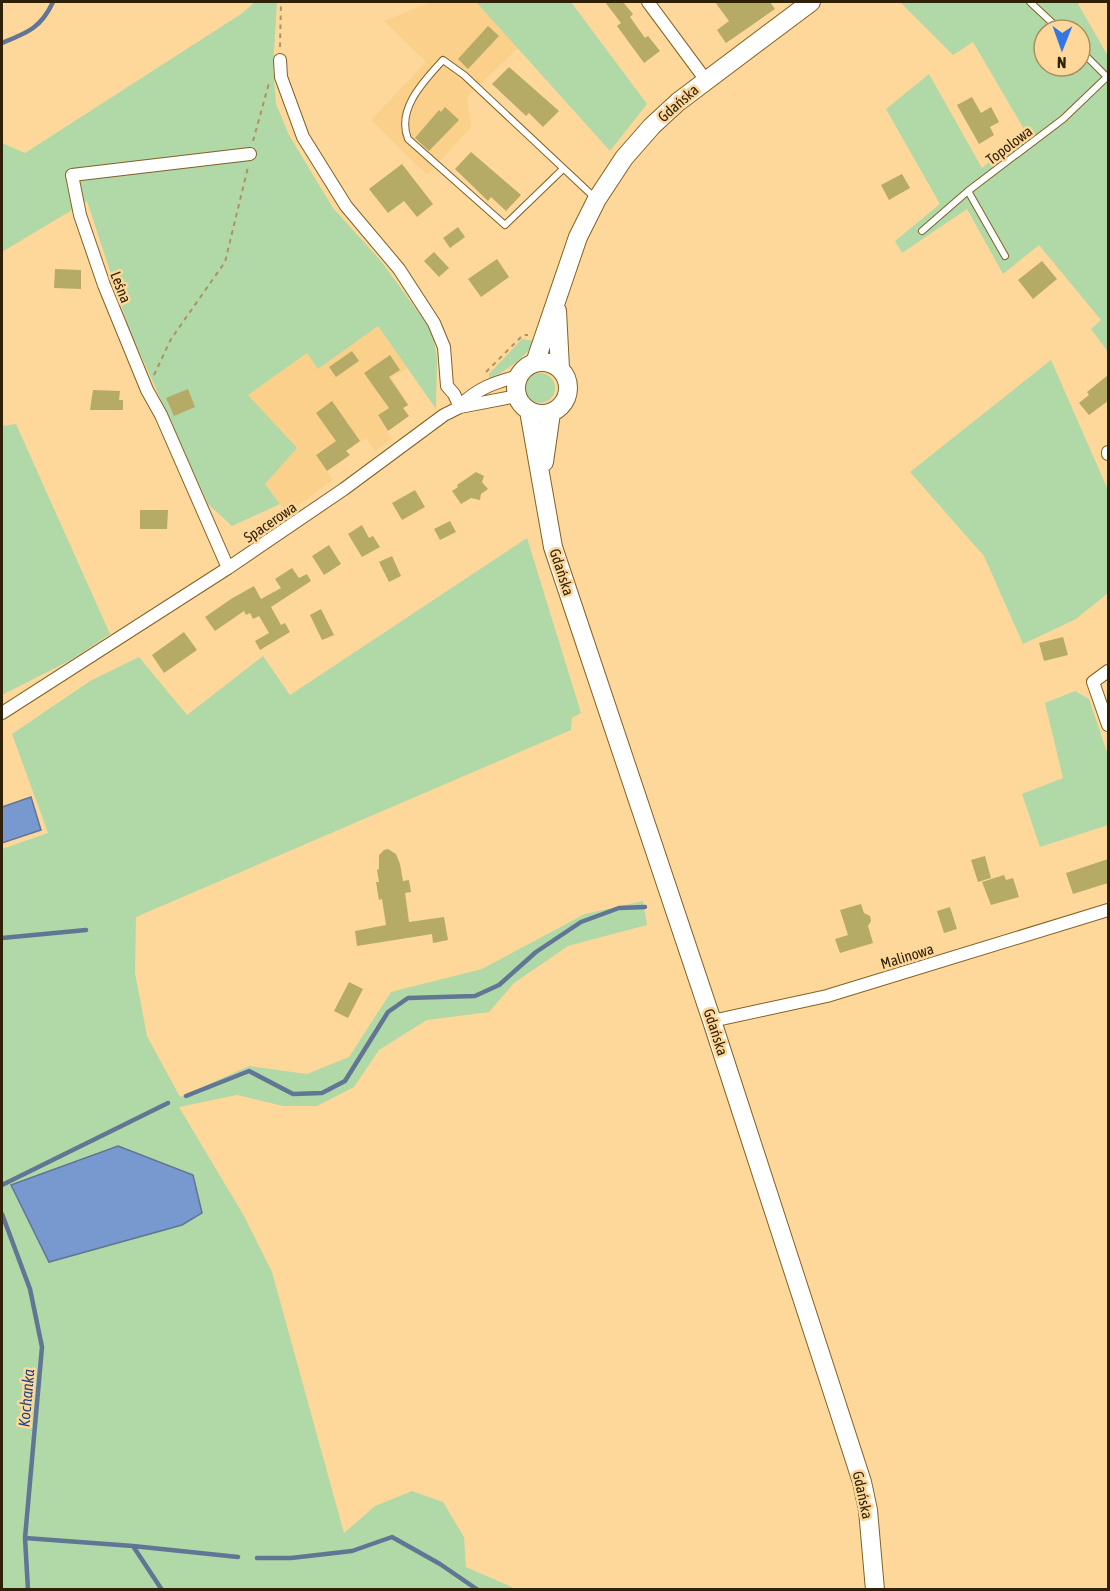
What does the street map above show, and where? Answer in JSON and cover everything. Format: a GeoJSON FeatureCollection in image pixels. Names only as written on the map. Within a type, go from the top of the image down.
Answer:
{"type":"FeatureCollection","features":[{"type":"Feature","properties":{"kind":"main road","name":"Gdańska"},"geometry":{"type":"LineString","coordinates":[[535,363],[542,338],[557,303],[571,254],[597,199],[615,172],[664,114],[705,79],[804,4]]}},
{"type":"Feature","properties":{"kind":"main road","name":"Gdańska"},"geometry":{"type":"LineString","coordinates":[[557,303],[560,368]]}},
{"type":"Feature","properties":{"kind":"main road"},"geometry":{"type":"LineString","coordinates":[[535,363],[548,363],[560,368],[569,388],[567,398],[561,407],[551,413],[540,414],[529,411],[517,396],[516,386],[519,376],[535,363]]}},
{"type":"Feature","properties":{"kind":"main road","name":"Gdańska"},"geometry":{"type":"LineString","coordinates":[[529,411],[553,547],[712,1021],[862,1482],[868,1510],[875,1590]]}},
{"type":"Feature","properties":{"kind":"main road","name":"Gdańska"},"geometry":{"type":"LineString","coordinates":[[542,479],[551,413]]}},
{"type":"Feature","properties":{"kind":"street"},"geometry":{"type":"LineString","coordinates":[[648,2],[705,79]]}},
{"type":"Feature","properties":{"kind":"street"},"geometry":{"type":"LineString","coordinates":[[280,60],[281,77],[303,137],[346,206],[399,269],[434,323],[444,347],[447,386],[460,407]]}},
{"type":"Feature","properties":{"kind":"street","name":"Leśna"},"geometry":{"type":"LineString","coordinates":[[228,568],[161,415],[147,390],[104,285],[80,215],[72,175],[250,154]]}},
{"type":"Feature","properties":{"kind":"street","name":"Spacerowa"},"geometry":{"type":"LineString","coordinates":[[460,407],[471,395],[487,386],[519,376]]}},
{"type":"Feature","properties":{"kind":"street","name":"Spacerowa"},"geometry":{"type":"LineString","coordinates":[[2,713],[228,568],[344,489],[444,415],[460,407],[517,396]]}},
{"type":"Feature","properties":{"kind":"street"},"geometry":{"type":"LineString","coordinates":[[1108,671],[1093,682],[1108,725]]}},
{"type":"Feature","properties":{"kind":"street","name":"Malinowa"},"geometry":{"type":"LineString","coordinates":[[712,1021],[827,996],[1108,910]]}},
{"type":"Feature","properties":{"kind":"lane"},"geometry":{"type":"LineString","coordinates":[[1030,2],[1047,18]]}},
{"type":"Feature","properties":{"kind":"lane"},"geometry":{"type":"LineString","coordinates":[[564,169],[506,225],[408,139],[404,129],[407,113],[416,90],[443,60],[464,75],[597,199]]}},
{"type":"Feature","properties":{"kind":"lane"},"geometry":{"type":"LineString","coordinates":[[1092,61],[1108,76]]}},
{"type":"Feature","properties":{"kind":"lane","name":"Topolowa"},"geometry":{"type":"LineString","coordinates":[[922,231],[968,191],[1063,119],[1108,76]]}},
{"type":"Feature","properties":{"kind":"lane"},"geometry":{"type":"LineString","coordinates":[[968,191],[1005,256]]}},
{"type":"Feature","properties":{"kind":"path"},"geometry":{"type":"LineString","coordinates":[[147,390],[171,339],[225,262],[255,128],[269,83],[280,60],[281,2]]}},
{"type":"Feature","properties":{"kind":"shaded area"},"geometry":{"type":"Polygon","coordinates":[[[431,2],[476,2],[518,48],[467,97],[471,127],[427,175],[371,120],[426,62],[384,21],[431,2]]]}},
{"type":"Feature","properties":{"kind":"shaded area"},"geometry":{"type":"Polygon","coordinates":[[[378,326],[407,368],[392,378],[409,405],[403,408],[398,401],[377,415],[392,439],[375,451],[366,438],[346,451],[339,440],[315,454],[333,480],[287,513],[265,484],[248,395],[307,353],[319,368],[378,326]]]}},
{"type":"Feature","properties":{"kind":"green space"},"geometry":{"type":"Polygon","coordinates":[[[255,2],[277,2],[273,67],[276,104],[289,135],[333,208],[381,261],[432,331],[437,358],[436,409],[378,326],[318,369],[307,353],[248,395],[297,448],[265,484],[280,504],[232,526],[208,504],[129,329],[87,201],[2,252],[2,143],[25,153],[241,14],[255,2]]]}},
{"type":"Feature","properties":{"kind":"green space"},"geometry":{"type":"Polygon","coordinates":[[[476,2],[571,2],[647,104],[610,151],[476,2]]]}},
{"type":"Feature","properties":{"kind":"green space"},"geometry":{"type":"Polygon","coordinates":[[[900,2],[1081,2],[1078,4],[1086,18],[1032,18],[1032,78],[1092,78],[1092,28],[1108,56],[1108,352],[1091,329],[1101,320],[1039,245],[1003,274],[967,209],[902,253],[895,241],[940,204],[886,109],[929,74],[982,168],[1025,131],[973,42],[953,55],[900,2]]]}},
{"type":"Feature","properties":{"kind":"green space"},"geometry":{"type":"Polygon","coordinates":[[[522,339],[535,341],[515,363],[489,379],[489,374],[522,339]]]}},
{"type":"Feature","properties":{"kind":"green space"},"geometry":{"type":"Polygon","coordinates":[[[1051,360],[1108,490],[1108,593],[1076,619],[1023,644],[984,556],[910,472],[1051,360]]]}},
{"type":"Feature","properties":{"kind":"green space"},"geometry":{"type":"Polygon","coordinates":[[[540,373],[551,377],[555,388],[551,399],[540,403],[529,399],[525,388],[529,377],[540,373]]]}},
{"type":"Feature","properties":{"kind":"green space"},"geometry":{"type":"Polygon","coordinates":[[[16,424],[110,634],[71,660],[2,695],[2,426],[16,424]]]}},
{"type":"Feature","properties":{"kind":"green space"},"geometry":{"type":"Polygon","coordinates":[[[527,538],[581,713],[572,718],[571,730],[136,917],[135,973],[147,1036],[180,1097],[249,1066],[307,1074],[349,1057],[391,992],[482,969],[585,914],[643,901],[647,925],[568,946],[514,983],[489,1012],[427,1020],[379,1050],[354,1087],[317,1106],[283,1106],[237,1095],[179,1107],[244,1216],[272,1272],[344,1533],[375,1506],[412,1491],[443,1502],[464,1537],[466,1567],[516,1589],[2,1589],[2,849],[48,833],[12,734],[90,681],[139,657],[187,715],[263,656],[290,695],[527,538]]]}},
{"type":"Feature","properties":{"kind":"green space"},"geometry":{"type":"Polygon","coordinates":[[[1075,691],[1089,699],[1108,755],[1108,825],[1040,847],[1022,794],[1063,778],[1045,703],[1075,691]]]}},
{"type":"Feature","properties":{"kind":"water"},"geometry":{"type":"Polygon","coordinates":[[[31,797],[41,830],[2,843],[2,807],[31,797]]]}},
{"type":"Feature","properties":{"kind":"water"},"geometry":{"type":"Polygon","coordinates":[[[118,1146],[193,1175],[202,1213],[182,1225],[49,1262],[11,1185],[118,1146]]]}},
{"type":"Feature","properties":{"kind":"building"},"geometry":{"type":"Polygon","coordinates":[[[605,2],[623,2],[633,14],[630,17],[645,38],[648,36],[660,51],[644,63],[617,26],[621,23],[605,2]]]}},
{"type":"Feature","properties":{"kind":"building"},"geometry":{"type":"Polygon","coordinates":[[[715,2],[770,2],[775,9],[726,43],[717,30],[729,21],[715,2]]]}},
{"type":"Feature","properties":{"kind":"building"},"geometry":{"type":"Polygon","coordinates":[[[488,26],[499,36],[468,69],[458,59],[488,26]]]}},
{"type":"Feature","properties":{"kind":"building"},"geometry":{"type":"Polygon","coordinates":[[[509,67],[559,111],[543,127],[529,113],[526,116],[492,84],[509,67]]]}},
{"type":"Feature","properties":{"kind":"building"},"geometry":{"type":"Polygon","coordinates":[[[972,97],[981,113],[991,107],[999,122],[990,127],[994,135],[979,144],[957,105],[972,97]]]}},
{"type":"Feature","properties":{"kind":"building"},"geometry":{"type":"Polygon","coordinates":[[[445,107],[459,120],[429,151],[415,138],[439,110],[441,112],[445,107]]]}},
{"type":"Feature","properties":{"kind":"building"},"geometry":{"type":"Polygon","coordinates":[[[471,152],[521,195],[506,211],[491,197],[488,201],[455,169],[471,152]]]}},
{"type":"Feature","properties":{"kind":"building"},"geometry":{"type":"Polygon","coordinates":[[[402,164],[433,204],[417,217],[404,201],[388,213],[369,189],[402,164]]]}},
{"type":"Feature","properties":{"kind":"building"},"geometry":{"type":"Polygon","coordinates":[[[902,174],[910,188],[889,200],[881,185],[902,174]]]}},
{"type":"Feature","properties":{"kind":"building"},"geometry":{"type":"Polygon","coordinates":[[[458,227],[465,237],[450,248],[443,238],[458,227]]]}},
{"type":"Feature","properties":{"kind":"building"},"geometry":{"type":"Polygon","coordinates":[[[434,252],[449,268],[439,277],[424,261],[434,252]]]}},
{"type":"Feature","properties":{"kind":"building"},"geometry":{"type":"Polygon","coordinates":[[[497,259],[509,277],[481,297],[468,279],[497,259]]]}},
{"type":"Feature","properties":{"kind":"building"},"geometry":{"type":"Polygon","coordinates":[[[1042,261],[1057,279],[1033,299],[1018,280],[1042,261]]]}},
{"type":"Feature","properties":{"kind":"building"},"geometry":{"type":"Polygon","coordinates":[[[55,269],[81,270],[81,289],[54,288],[55,269]]]}},
{"type":"Feature","properties":{"kind":"building"},"geometry":{"type":"Polygon","coordinates":[[[352,351],[359,361],[336,377],[329,367],[352,351]]]}},
{"type":"Feature","properties":{"kind":"building"},"geometry":{"type":"Polygon","coordinates":[[[390,355],[400,370],[389,377],[408,405],[403,408],[409,416],[388,431],[378,415],[389,408],[364,373],[390,355]]]}},
{"type":"Feature","properties":{"kind":"building"},"geometry":{"type":"Polygon","coordinates":[[[1108,375],[1108,401],[1089,415],[1079,403],[1089,395],[1087,392],[1108,375]]]}},
{"type":"Feature","properties":{"kind":"building"},"geometry":{"type":"Polygon","coordinates":[[[188,389],[195,407],[174,416],[166,398],[188,389]]]}},
{"type":"Feature","properties":{"kind":"building"},"geometry":{"type":"Polygon","coordinates":[[[93,390],[120,391],[119,400],[123,400],[123,410],[90,410],[93,390]]]}},
{"type":"Feature","properties":{"kind":"building"},"geometry":{"type":"Polygon","coordinates":[[[332,401],[360,441],[346,451],[350,455],[327,471],[316,455],[336,441],[316,413],[332,401]]]}},
{"type":"Feature","properties":{"kind":"building"},"geometry":{"type":"Polygon","coordinates":[[[476,472],[484,476],[482,482],[488,489],[481,494],[480,500],[471,498],[461,504],[452,491],[476,472]]]}},
{"type":"Feature","properties":{"kind":"building"},"geometry":{"type":"Polygon","coordinates":[[[415,490],[425,507],[402,520],[392,503],[415,490]]]}},
{"type":"Feature","properties":{"kind":"building"},"geometry":{"type":"Polygon","coordinates":[[[140,510],[168,510],[167,529],[140,529],[140,510]]]}},
{"type":"Feature","properties":{"kind":"building"},"geometry":{"type":"Polygon","coordinates":[[[450,521],[456,532],[440,540],[434,529],[450,521]]]}},
{"type":"Feature","properties":{"kind":"building"},"geometry":{"type":"Polygon","coordinates":[[[362,525],[369,538],[373,536],[380,547],[362,557],[348,534],[362,525]]]}},
{"type":"Feature","properties":{"kind":"building"},"geometry":{"type":"Polygon","coordinates":[[[329,545],[341,564],[324,575],[312,556],[329,545]]]}},
{"type":"Feature","properties":{"kind":"building"},"geometry":{"type":"Polygon","coordinates":[[[392,556],[401,576],[389,582],[379,562],[392,556]]]}},
{"type":"Feature","properties":{"kind":"building"},"geometry":{"type":"Polygon","coordinates":[[[292,568],[299,578],[307,574],[311,581],[271,607],[281,625],[285,623],[290,632],[260,650],[255,641],[269,633],[259,616],[253,619],[250,613],[246,615],[244,611],[215,631],[205,617],[254,586],[261,599],[281,588],[275,579],[292,568]]]}},
{"type":"Feature","properties":{"kind":"building"},"geometry":{"type":"Polygon","coordinates":[[[321,609],[334,635],[322,640],[310,615],[321,609]]]}},
{"type":"Feature","properties":{"kind":"building"},"geometry":{"type":"Polygon","coordinates":[[[184,632],[197,650],[164,673],[152,655],[184,632]]]}},
{"type":"Feature","properties":{"kind":"building"},"geometry":{"type":"Polygon","coordinates":[[[1063,637],[1068,655],[1044,661],[1039,643],[1063,637]]]}},
{"type":"Feature","properties":{"kind":"building"},"geometry":{"type":"Polygon","coordinates":[[[388,849],[396,854],[403,881],[409,880],[411,892],[405,893],[409,922],[444,917],[448,940],[433,943],[432,934],[357,946],[355,931],[386,925],[382,899],[379,900],[376,882],[379,882],[377,870],[379,869],[379,855],[388,849]]]}},
{"type":"Feature","properties":{"kind":"building"},"geometry":{"type":"Polygon","coordinates":[[[985,856],[991,878],[978,882],[971,860],[985,856]]]}},
{"type":"Feature","properties":{"kind":"building"},"geometry":{"type":"Polygon","coordinates":[[[1108,859],[1108,883],[1073,894],[1066,873],[1108,859]]]}},
{"type":"Feature","properties":{"kind":"building"},"geometry":{"type":"Polygon","coordinates":[[[1004,875],[1006,880],[1013,878],[1019,897],[991,905],[982,882],[1004,875]]]}},
{"type":"Feature","properties":{"kind":"building"},"geometry":{"type":"Polygon","coordinates":[[[861,904],[864,913],[870,916],[871,921],[868,926],[873,943],[840,953],[835,939],[848,935],[840,910],[861,904]]]}},
{"type":"Feature","properties":{"kind":"building"},"geometry":{"type":"Polygon","coordinates":[[[950,907],[957,929],[944,933],[937,911],[950,907]]]}},
{"type":"Feature","properties":{"kind":"building"},"geometry":{"type":"Polygon","coordinates":[[[349,982],[363,989],[348,1018],[334,1011],[349,982]]]}},
{"type":"Feature","properties":{"kind":"waterway"},"geometry":{"type":"LineString","coordinates":[[2,43],[32,29],[43,18],[53,2]]}},
{"type":"Feature","properties":{"kind":"waterway"},"geometry":{"type":"LineString","coordinates":[[186,1096],[249,1071],[293,1094],[322,1093],[345,1081],[388,1012],[408,998],[475,996],[499,985],[536,952],[581,922],[619,908],[645,907]]}},
{"type":"Feature","properties":{"kind":"waterway"},"geometry":{"type":"LineString","coordinates":[[2,938],[86,930]]}},
{"type":"Feature","properties":{"kind":"waterway"},"geometry":{"type":"LineString","coordinates":[[2,1185],[168,1103]]}},
{"type":"Feature","properties":{"kind":"waterway","name":"Kochanka"},"geometry":{"type":"LineString","coordinates":[[2,1214],[30,1289],[42,1347],[25,1538],[28,1590]]}},
{"type":"Feature","properties":{"kind":"waterway"},"geometry":{"type":"LineString","coordinates":[[257,1558],[291,1558],[352,1551],[392,1537],[440,1564],[478,1590]]}},
{"type":"Feature","properties":{"kind":"waterway"},"geometry":{"type":"LineString","coordinates":[[25,1538],[238,1557]]}},
{"type":"Feature","properties":{"kind":"waterway"},"geometry":{"type":"LineString","coordinates":[[133,1546],[162,1590]]}}]}
